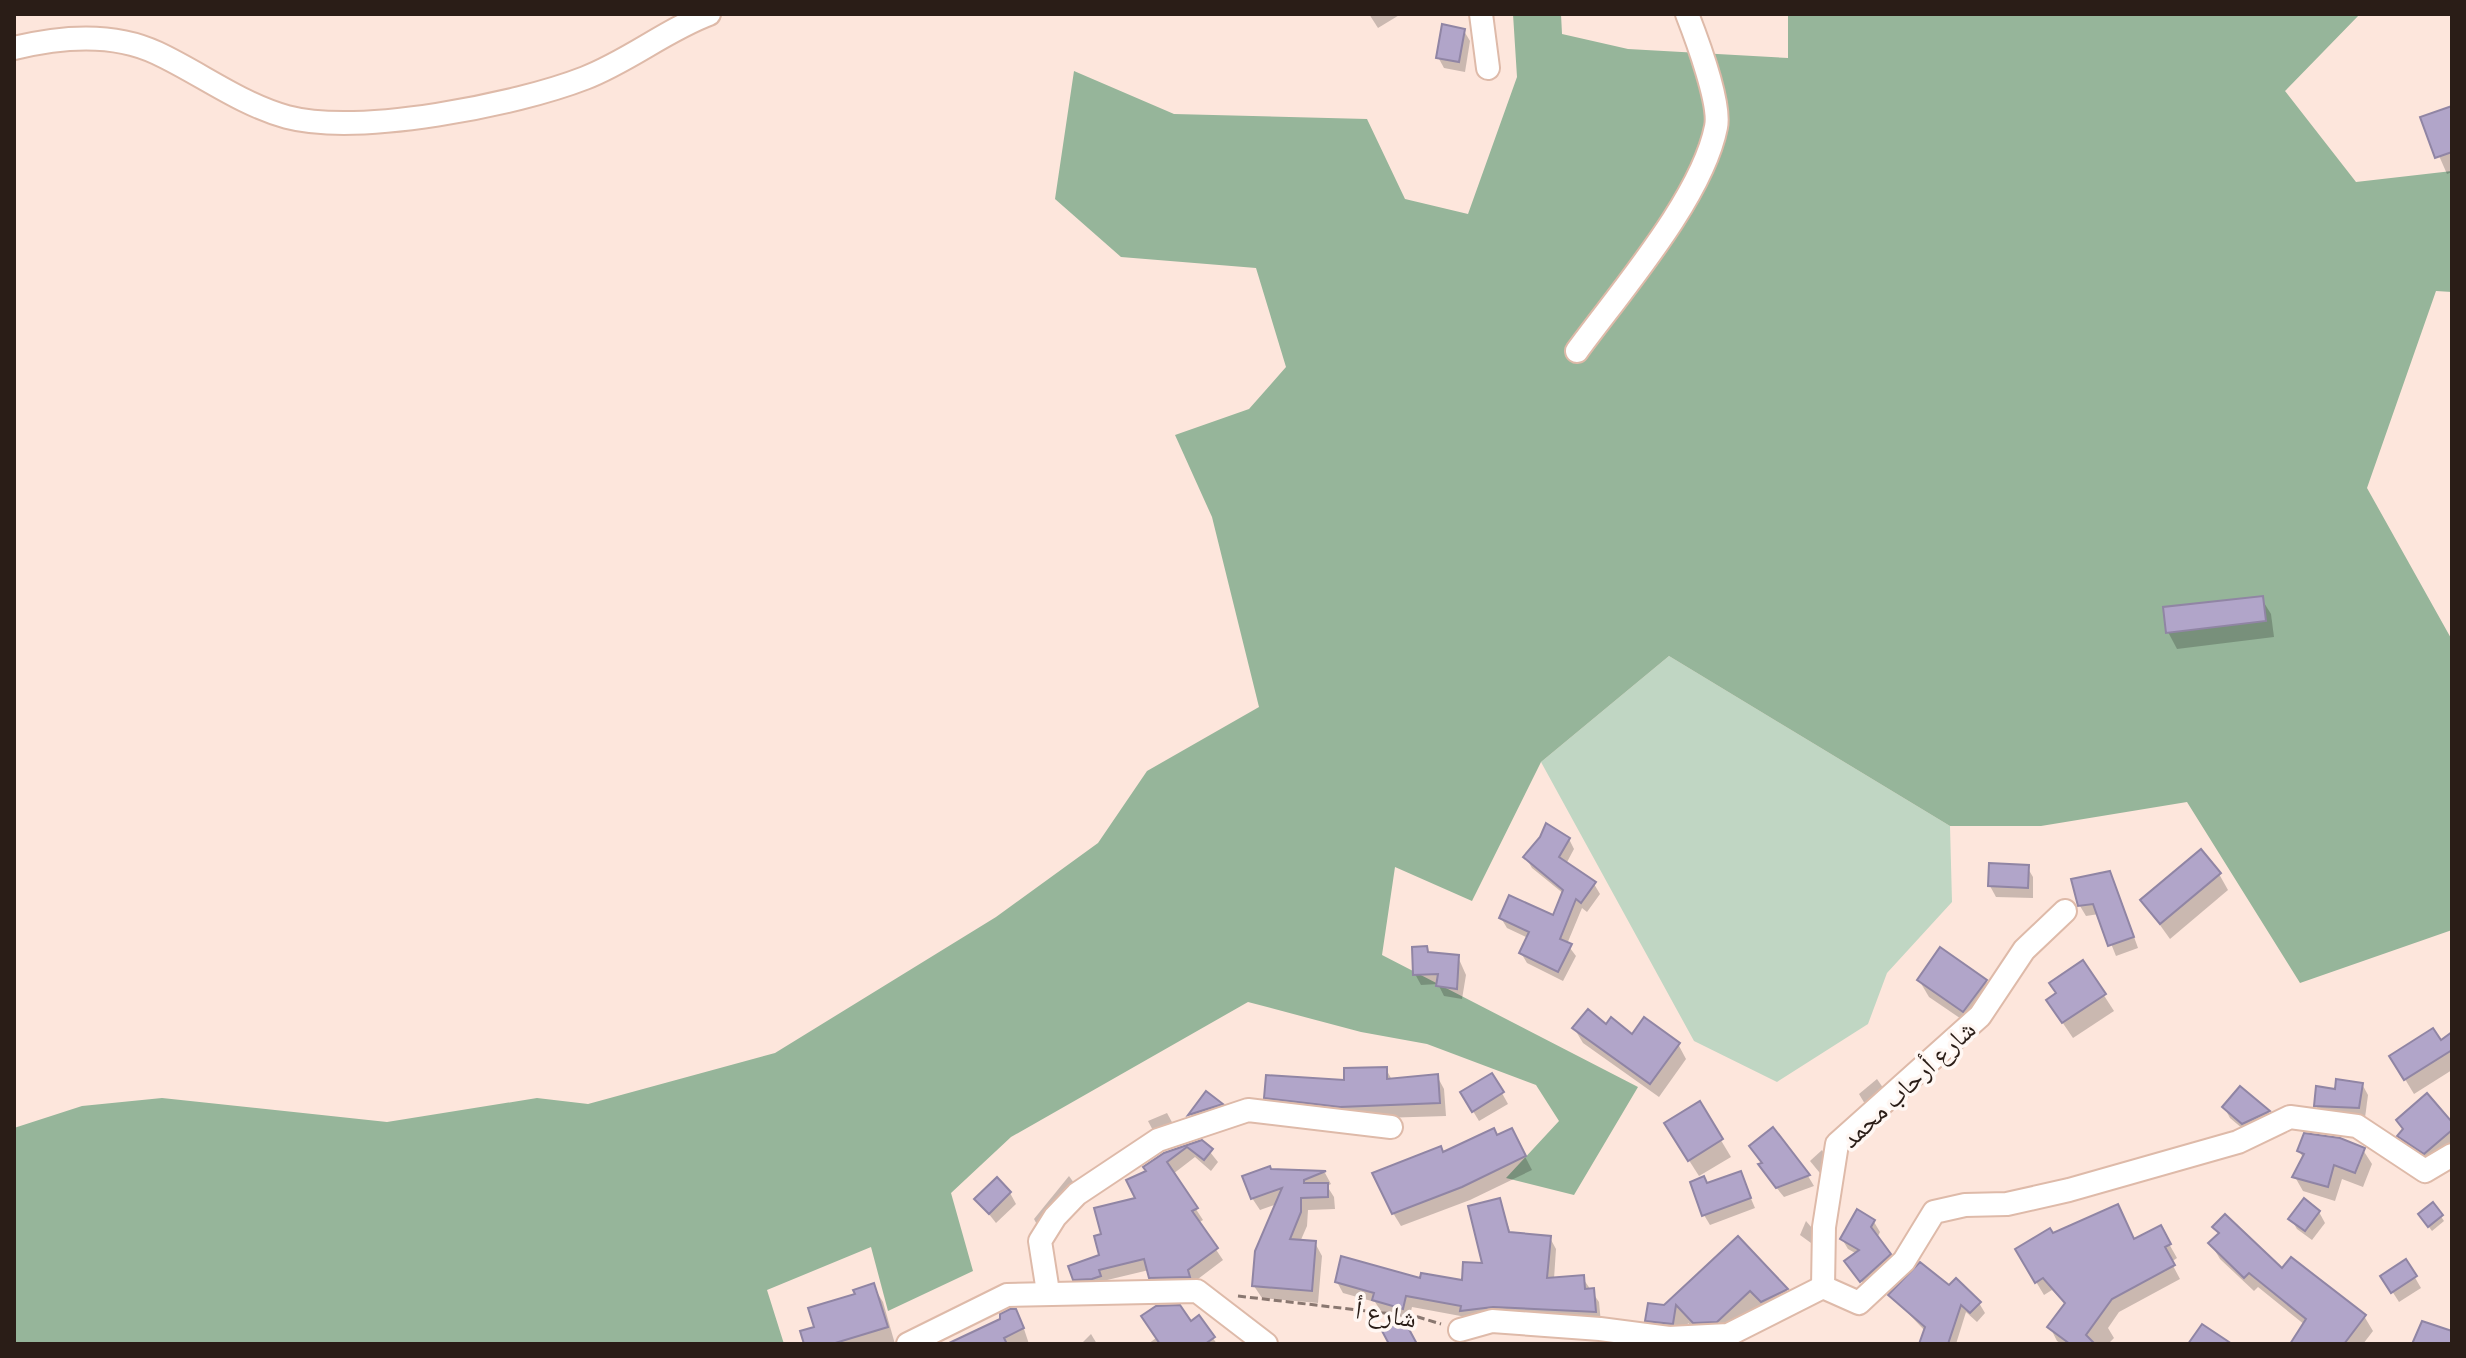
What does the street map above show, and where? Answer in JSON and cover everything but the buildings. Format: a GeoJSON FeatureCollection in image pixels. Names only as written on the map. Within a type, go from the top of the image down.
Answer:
{"type":"FeatureCollection","features":[{"type":"Feature","properties":{"kind":"street"},"geometry":{"type":"LineString","coordinates":[[14,48],[39,42],[95,37],[153,51],[232,93],[288,117],[353,122],[421,116],[505,100],[585,78],[709,14]]}},
{"type":"Feature","properties":{"kind":"street"},"geometry":{"type":"LineString","coordinates":[[1481,14],[1488,68]]}},
{"type":"Feature","properties":{"kind":"street"},"geometry":{"type":"LineString","coordinates":[[1577,351],[1666,229],[1700,170],[1717,124],[1701,50],[1687,14]]}},
{"type":"Feature","properties":{"kind":"street","name":"شارع أرحاب محمد"},"geometry":{"type":"LineString","coordinates":[[1823,1287],[1824,1227],[1837,1144],[1980,1016],[2024,950],[2065,911]]}},
{"type":"Feature","properties":{"kind":"street"},"geometry":{"type":"LineString","coordinates":[[1048,1292],[1040,1241],[1055,1217],[1077,1194],[1158,1140],[1248,1110],[1391,1127]]}},
{"type":"Feature","properties":{"kind":"street"},"geometry":{"type":"LineString","coordinates":[[1458,1339],[1492,1321],[1600,1329],[1670,1341],[1728,1335],[1823,1287],[1859,1303],[1904,1261],[1934,1212],[1965,1205],[2007,1204],[2069,1190],[2238,1142],[2290,1117],[2357,1126],[2425,1171],[2452,1155]]}},
{"type":"Feature","properties":{"kind":"street"},"geometry":{"type":"LineString","coordinates":[[908,1344],[1007,1295],[1197,1291],[1266,1344]]}},
{"type":"Feature","properties":{"kind":"path","name":"شارع أ"},"geometry":{"type":"LineString","coordinates":[[1197,1291],[1418,1317],[1458,1339]]}},
{"type":"Feature","properties":{"kind":"green space"},"geometry":{"type":"Polygon","coordinates":[[[1513,14],[1561,14],[1562,34],[1628,49],[1788,58],[1788,14],[2360,14],[2285,91],[2356,182],[2452,171],[2452,292],[2436,291],[2367,488],[2452,640],[2452,930],[2300,983],[2187,802],[2041,826],[1950,826],[1669,656],[1541,762],[1472,901],[1395,867],[1382,955],[1638,1087],[1574,1195],[1506,1178],[1559,1121],[1536,1085],[1427,1044],[1361,1032],[1248,1002],[1011,1137],[951,1193],[973,1271],[888,1311],[871,1247],[767,1290],[784,1344],[14,1344],[14,1128],[82,1106],[162,1098],[387,1122],[537,1098],[588,1104],[775,1053],[996,917],[1098,843],[1147,771],[1259,707],[1212,517],[1175,435],[1249,409],[1286,367],[1256,268],[1121,257],[1055,199],[1074,71],[1174,114],[1367,119],[1405,199],[1468,214],[1517,77],[1513,14]]]}},
{"type":"Feature","properties":{"kind":"green space"},"geometry":{"type":"Polygon","coordinates":[[[1669,656],[1950,826],[1952,902],[1887,973],[1868,1024],[1777,1082],[1694,1041],[1541,762],[1669,656]]]}}]}
